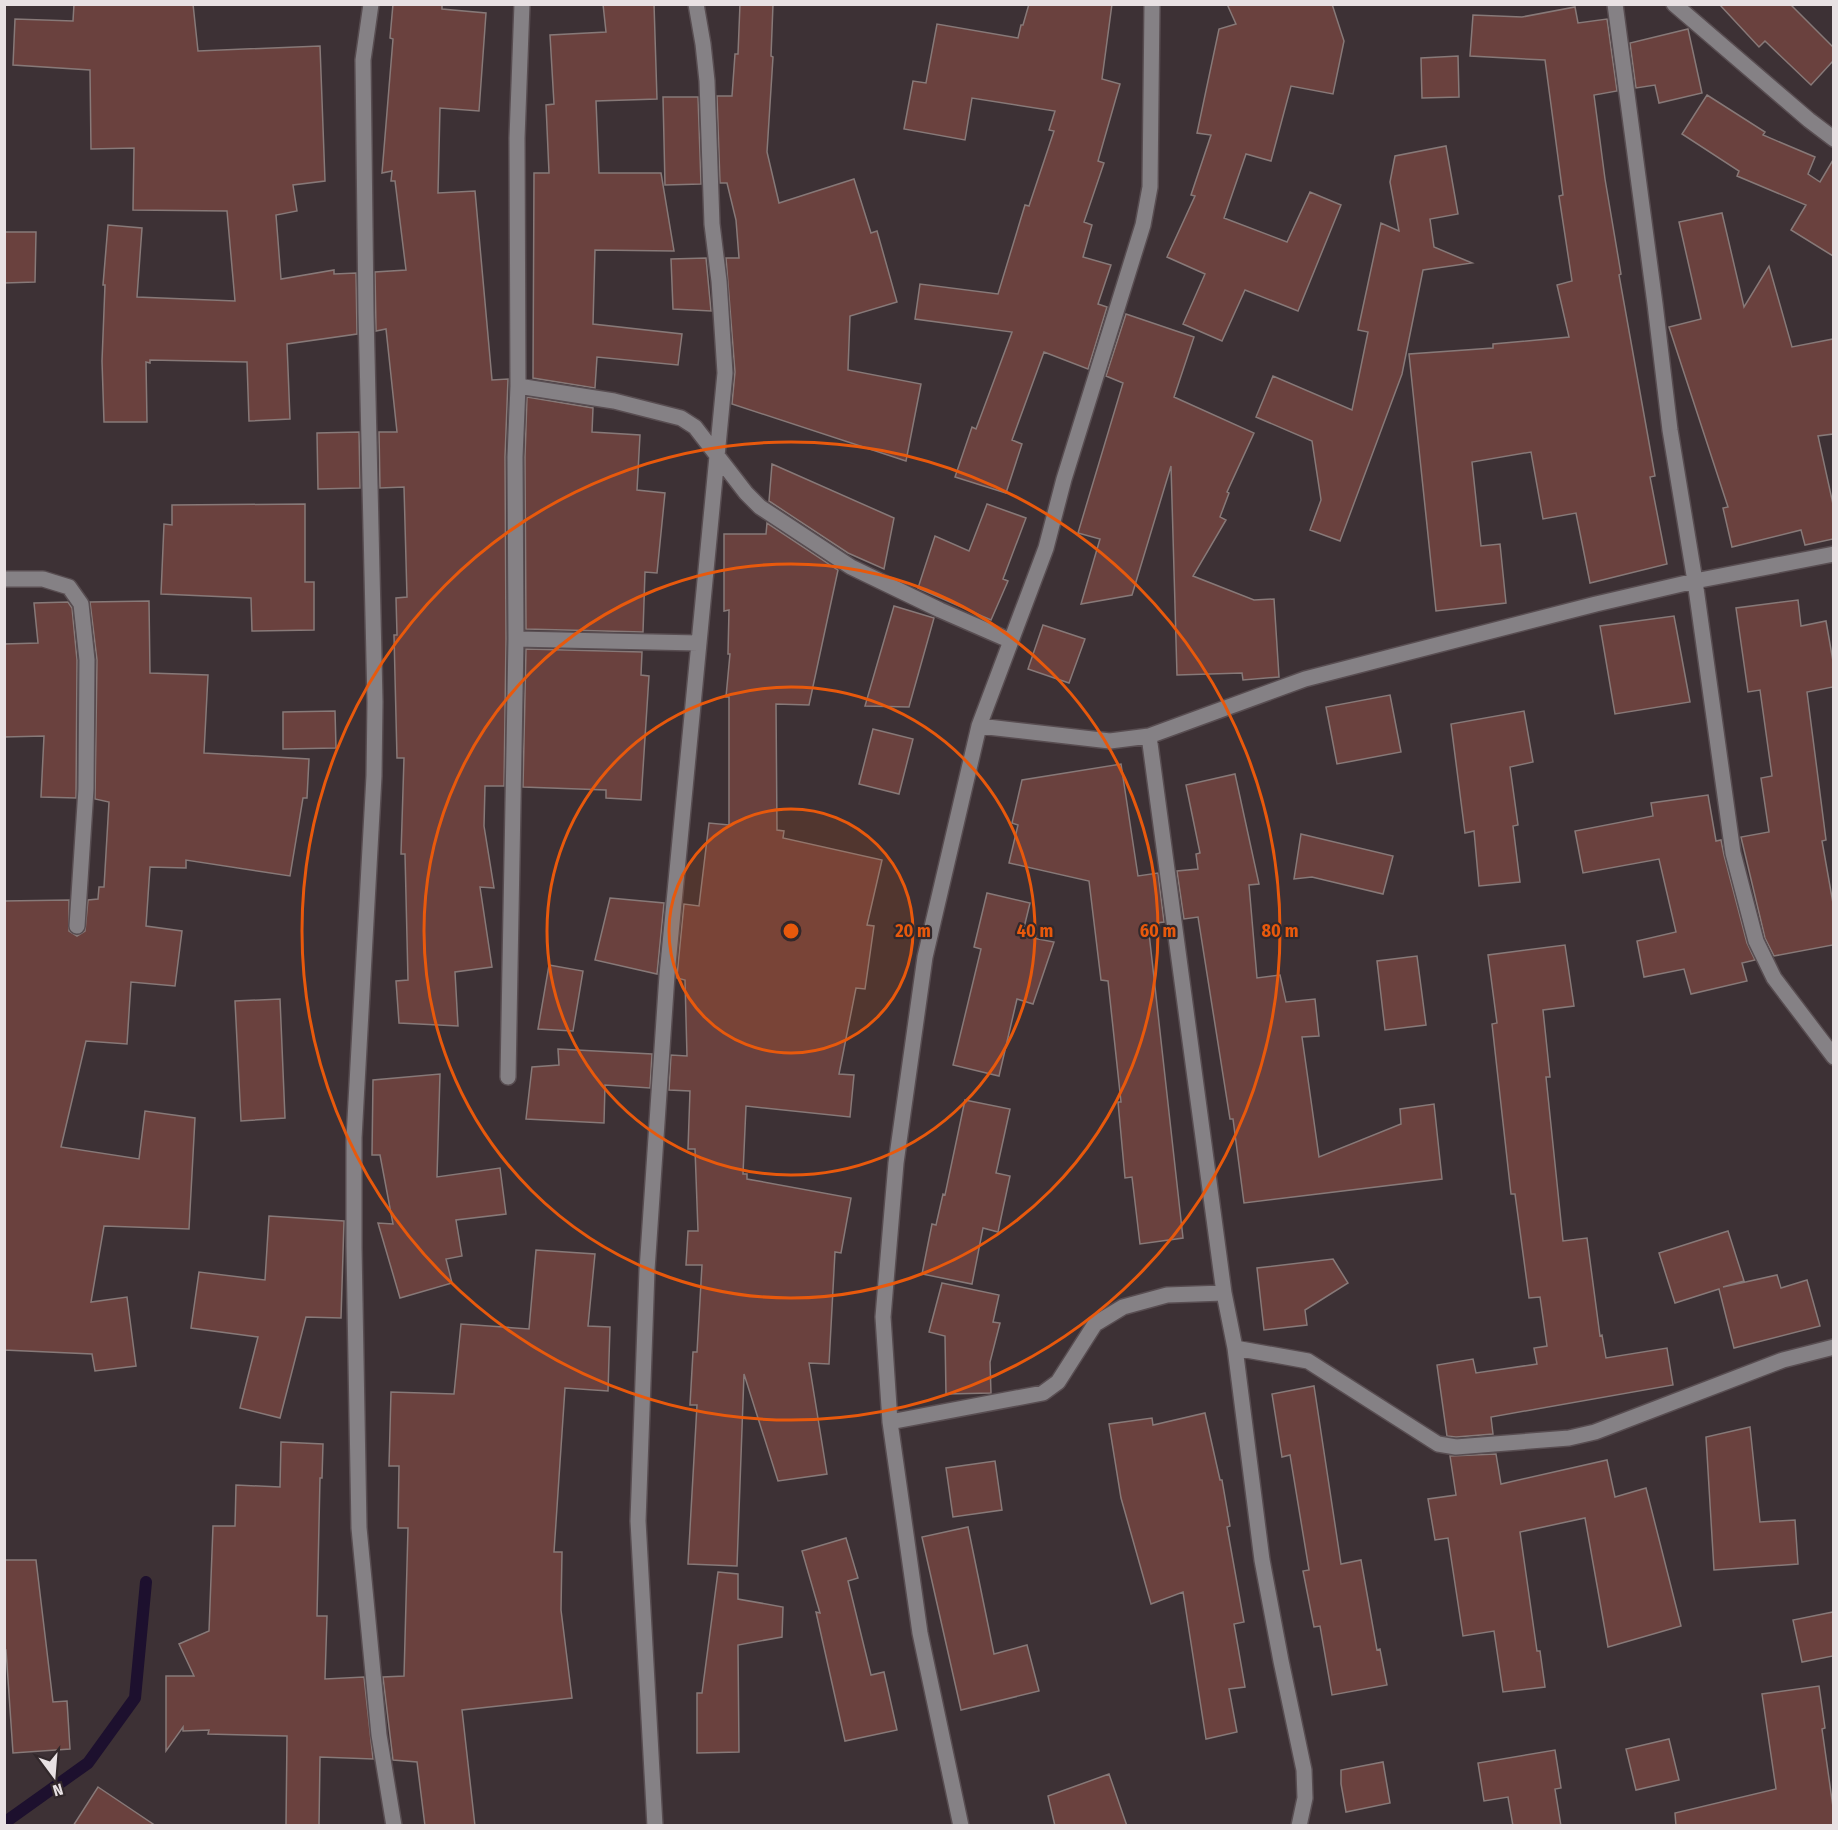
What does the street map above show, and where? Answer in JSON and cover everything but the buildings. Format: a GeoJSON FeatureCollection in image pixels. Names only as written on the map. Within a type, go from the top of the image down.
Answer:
{"type":"FeatureCollection","features":[{"type":"Feature","properties":{"kind":"street"},"geometry":{"type":"LineString","coordinates":[[370,4],[363,60],[374,754],[354,1138],[354,1247],[360,1528],[379,1735],[394,1826]]}},
{"type":"Feature","properties":{"kind":"street"},"geometry":{"type":"LineString","coordinates":[[508,1077],[516,639],[517,138],[522,4]]}},
{"type":"Feature","properties":{"kind":"street"},"geometry":{"type":"LineString","coordinates":[[655,1826],[638,1521],[647,1270],[667,975],[725,373],[719,281],[712,225],[706,81],[696,4]]}},
{"type":"Feature","properties":{"kind":"street"},"geometry":{"type":"LineString","coordinates":[[961,1826],[920,1633],[890,1422],[883,1317],[896,1163],[925,957],[979,726],[1046,548],[1064,479],[1143,225],[1150,187],[1152,4]]}},
{"type":"Feature","properties":{"kind":"street"},"geometry":{"type":"LineString","coordinates":[[1615,4],[1670,429],[1695,581],[1733,853],[1756,941],[1774,978],[1833,1057]]}},
{"type":"Feature","properties":{"kind":"street"},"geometry":{"type":"LineString","coordinates":[[1674,4],[1833,138]]}},
{"type":"Feature","properties":{"kind":"street"},"geometry":{"type":"LineString","coordinates":[[518,386],[614,401],[681,418],[695,427],[746,493],[760,507],[851,567],[1011,641]]}},
{"type":"Feature","properties":{"kind":"street"},"geometry":{"type":"LineString","coordinates":[[979,726],[1110,741],[1149,736],[1305,680],[1596,604],[1695,581],[1833,555]]}},
{"type":"Feature","properties":{"kind":"street"},"geometry":{"type":"LineString","coordinates":[[4,579],[43,579],[69,587],[81,604],[87,660],[86,789],[77,926]]}},
{"type":"Feature","properties":{"kind":"street"},"geometry":{"type":"LineString","coordinates":[[516,639],[698,643]]}},
{"type":"Feature","properties":{"kind":"street"},"geometry":{"type":"LineString","coordinates":[[1149,736],[1224,1293],[1235,1348],[1262,1560],[1304,1770],[1305,1797],[1299,1826]]}},
{"type":"Feature","properties":{"kind":"street"},"geometry":{"type":"LineString","coordinates":[[890,1422],[1043,1393],[1058,1382],[1095,1324],[1123,1307],[1167,1295],[1224,1293]]}},
{"type":"Feature","properties":{"kind":"street"},"geometry":{"type":"LineString","coordinates":[[1235,1348],[1308,1361],[1438,1444],[1456,1447],[1569,1438],[1595,1432],[1783,1360],[1833,1347]]}},
{"type":"Feature","properties":{"kind":"waterway"},"geometry":{"type":"LineString","coordinates":[[4,1823],[88,1763],[135,1698],[146,1582]]}}]}
